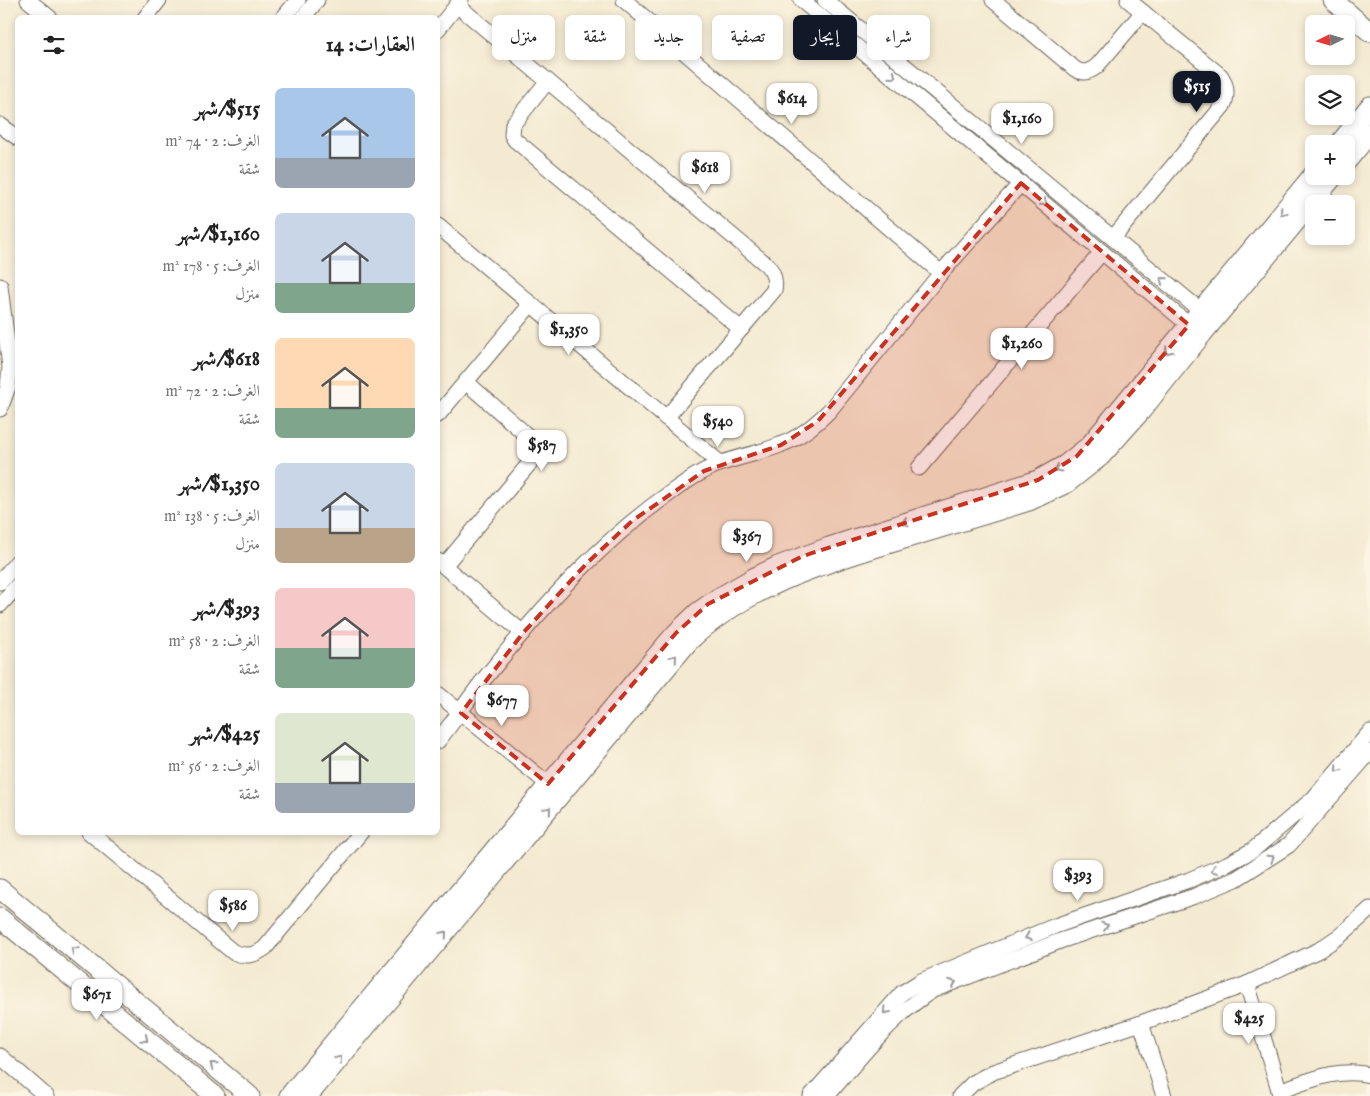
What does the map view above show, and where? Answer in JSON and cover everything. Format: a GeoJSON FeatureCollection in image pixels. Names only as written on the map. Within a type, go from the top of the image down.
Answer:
{"type":"FeatureCollection","features":[{"type":"Feature","properties":{"kind":"street"},"geometry":{"type":"LineString","coordinates":[[148,15],[160,0]]}},
{"type":"Feature","properties":{"kind":"street"},"geometry":{"type":"LineString","coordinates":[[286,15],[298,0]]}},
{"type":"Feature","properties":{"kind":"street"},"geometry":{"type":"LineString","coordinates":[[306,15],[317,0]]}},
{"type":"Feature","properties":{"kind":"street"},"geometry":{"type":"LineString","coordinates":[[624,0],[941,273]]}},
{"type":"Feature","properties":{"kind":"street"},"geometry":{"type":"LineString","coordinates":[[801,0],[995,151],[1113,238],[1195,318]]}},
{"type":"Feature","properties":{"kind":"street"},"geometry":{"type":"LineString","coordinates":[[825,0],[995,151],[1021,183],[1102,252],[1195,318]]}},
{"type":"Feature","properties":{"kind":"street"},"geometry":{"type":"LineString","coordinates":[[993,0],[1075,69],[1085,72],[1098,66],[1143,12]]}},
{"type":"Feature","properties":{"kind":"street"},"geometry":{"type":"LineString","coordinates":[[1113,238],[1226,100],[1226,86],[1221,76],[1128,0]]}},
{"type":"Feature","properties":{"kind":"street"},"geometry":{"type":"LineString","coordinates":[[1333,0],[1370,32]]}},
{"type":"Feature","properties":{"kind":"street"},"geometry":{"type":"LineString","coordinates":[[440,26],[459,2],[548,82],[770,269],[775,279],[774,290],[666,418]]}},
{"type":"Feature","properties":{"kind":"street"},"geometry":{"type":"LineString","coordinates":[[548,82],[513,124],[512,135],[515,140],[741,329]]}},
{"type":"Feature","properties":{"kind":"street"},"geometry":{"type":"LineString","coordinates":[[1346,135],[1370,106]]}},
{"type":"Feature","properties":{"kind":"street"},"geometry":{"type":"LineString","coordinates":[[0,125],[15,136]]}},
{"type":"Feature","properties":{"kind":"street"},"geometry":{"type":"LineString","coordinates":[[1355,151],[1370,133]]}},
{"type":"Feature","properties":{"kind":"street"},"geometry":{"type":"LineString","coordinates":[[440,739],[461,713],[479,686],[523,634],[587,562],[620,531],[652,505],[689,479],[720,463],[781,445],[800,434],[829,411],[941,273],[1021,183]]}},
{"type":"Feature","properties":{"kind":"street"},"geometry":{"type":"LineString","coordinates":[[1135,405],[1195,318],[1305,185]]}},
{"type":"Feature","properties":{"kind":"street"},"geometry":{"type":"LineString","coordinates":[[308,1096],[646,679],[688,620],[708,604],[729,591],[803,556],[1038,480],[1065,465],[1135,405],[1203,333],[1326,185]]}},
{"type":"Feature","properties":{"kind":"street"},"geometry":{"type":"LineString","coordinates":[[440,228],[720,463]]}},
{"type":"Feature","properties":{"kind":"street"},"geometry":{"type":"LineString","coordinates":[[919,468],[1102,252]]}},
{"type":"Feature","properties":{"kind":"street"},"geometry":{"type":"LineString","coordinates":[[0,286],[10,367],[8,387],[0,409]]}},
{"type":"Feature","properties":{"kind":"street"},"geometry":{"type":"LineString","coordinates":[[440,413],[531,304]]}},
{"type":"Feature","properties":{"kind":"street"},"geometry":{"type":"LineString","coordinates":[[466,382],[531,439],[534,452],[533,459],[529,464],[441,563],[523,634]]}},
{"type":"Feature","properties":{"kind":"street"},"geometry":{"type":"LineString","coordinates":[[0,606],[15,588]]}},
{"type":"Feature","properties":{"kind":"street"},"geometry":{"type":"LineString","coordinates":[[289,1096],[548,784],[646,679]]}},
{"type":"Feature","properties":{"kind":"street"},"geometry":{"type":"LineString","coordinates":[[440,696],[548,784]]}},
{"type":"Feature","properties":{"kind":"street"},"geometry":{"type":"LineString","coordinates":[[811,1096],[902,993],[920,981],[1055,926],[1189,880],[1227,864],[1253,850],[1313,799],[1370,732]]}},
{"type":"Feature","properties":{"kind":"street"},"geometry":{"type":"LineString","coordinates":[[827,1096],[872,1044],[915,1002],[933,990],[1060,941],[1195,896],[1244,875],[1289,845],[1370,752]]}},
{"type":"Feature","properties":{"kind":"street"},"geometry":{"type":"LineString","coordinates":[[97,835],[233,952],[246,956],[253,955],[265,948],[359,835]]}},
{"type":"Feature","properties":{"kind":"street"},"geometry":{"type":"LineString","coordinates":[[0,889],[250,1096]]}},
{"type":"Feature","properties":{"kind":"street"},"geometry":{"type":"LineString","coordinates":[[960,1096],[973,1083],[994,1072],[1141,1023],[1247,984],[1319,950],[1368,915]]}},
{"type":"Feature","properties":{"kind":"street"},"geometry":{"type":"LineString","coordinates":[[0,918],[215,1096]]}},
{"type":"Feature","properties":{"kind":"street"},"geometry":{"type":"LineString","coordinates":[[1055,926],[1060,941]]}},
{"type":"Feature","properties":{"kind":"street"},"geometry":{"type":"LineString","coordinates":[[1247,984],[1280,1094],[1332,1074],[1356,1073],[1370,1075]]}},
{"type":"Feature","properties":{"kind":"street"},"geometry":{"type":"LineString","coordinates":[[105,1005],[118,987]]}},
{"type":"Feature","properties":{"kind":"street"},"geometry":{"type":"LineString","coordinates":[[1141,1023],[1164,1096]]}},
{"type":"Feature","properties":{"kind":"street"},"geometry":{"type":"LineString","coordinates":[[0,1056],[46,1096]]}},
{"type":"Feature","properties":{"kind":"highlighted area"},"geometry":{"type":"Polygon","coordinates":[[[1021,183],[1189,325],[1077,456],[1038,480],[803,556],[708,604],[676,633],[548,784],[461,713],[523,633],[587,563],[632,521],[704,471],[781,445],[818,421],[1021,183]]]}}]}
